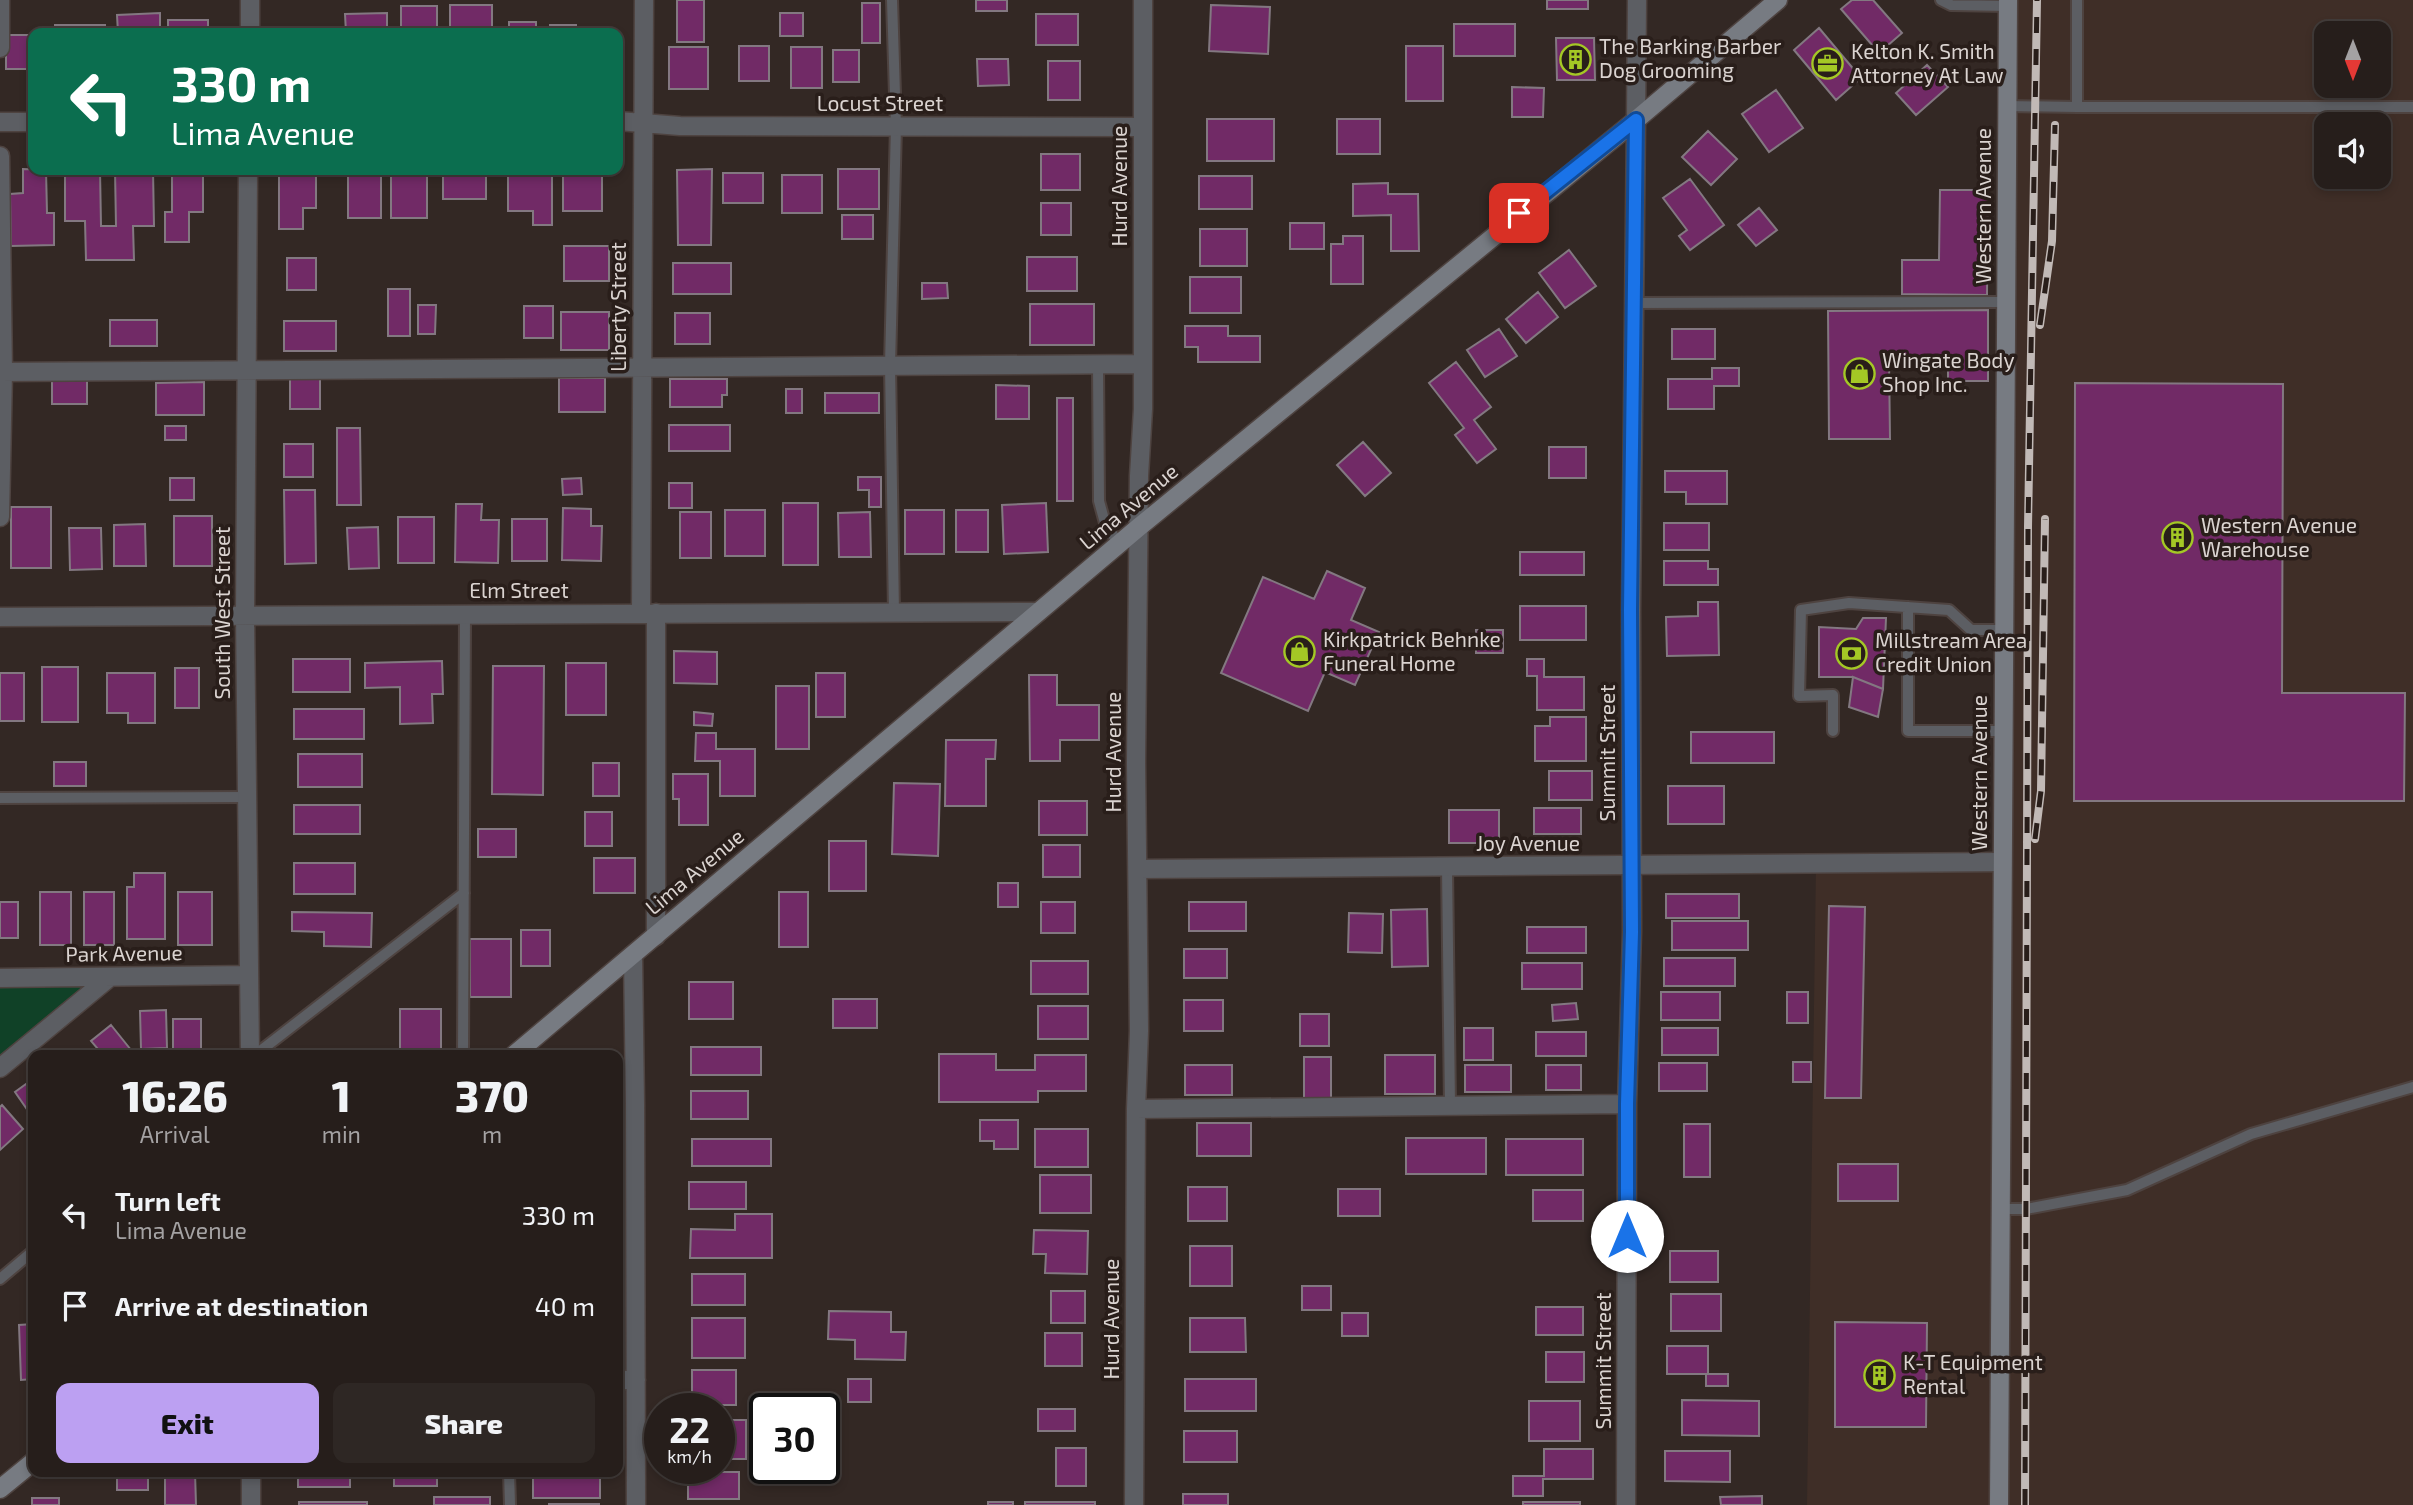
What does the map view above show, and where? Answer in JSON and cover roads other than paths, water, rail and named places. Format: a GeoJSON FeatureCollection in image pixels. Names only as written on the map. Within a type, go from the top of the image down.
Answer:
{"type":"FeatureCollection","features":[{"type":"Feature","properties":{"kind":"main road","name":"Lima Avenue"},"geometry":{"type":"LineString","coordinates":[[520,1050],[1139,527],[1636,120],[1778,0]]}},
{"type":"Feature","properties":{"kind":"main road","name":"Western Avenue"},"geometry":{"type":"LineString","coordinates":[[1999,1505],[2008,3]]}},
{"type":"Feature","properties":{"kind":"main road"},"geometry":{"type":"LineString","coordinates":[[0,1489],[28,1466]]}},
{"type":"Feature","properties":{"kind":"street"},"geometry":{"type":"LineString","coordinates":[[0,0],[0,48]]}},
{"type":"Feature","properties":{"kind":"street"},"geometry":{"type":"LineString","coordinates":[[250,0],[250,28]]}},
{"type":"Feature","properties":{"kind":"street","name":"Liberty Street"},"geometry":{"type":"LineString","coordinates":[[644,0],[642,366],[656,936]]}},
{"type":"Feature","properties":{"kind":"street","name":"Hurd Avenue"},"geometry":{"type":"LineString","coordinates":[[1134,1505],[1136,1109],[1139,1031],[1136,762],[1143,364],[1143,0]]}},
{"type":"Feature","properties":{"kind":"street","name":"Summit Street"},"geometry":{"type":"LineString","coordinates":[[1626,1505],[1627,1104],[1632,866],[1630,610],[1637,0]]}},
{"type":"Feature","properties":{"kind":"street"},"geometry":{"type":"LineString","coordinates":[[0,122],[28,121]]}},
{"type":"Feature","properties":{"kind":"street","name":"Locust Street"},"geometry":{"type":"LineString","coordinates":[[623,121],[680,126],[1142,127]]}},
{"type":"Feature","properties":{"kind":"street"},"geometry":{"type":"LineString","coordinates":[[0,156],[0,517]]}},
{"type":"Feature","properties":{"kind":"street","name":"South West Street"},"geometry":{"type":"LineString","coordinates":[[248,175],[245,615],[250,1050]]}},
{"type":"Feature","properties":{"kind":"street"},"geometry":{"type":"LineString","coordinates":[[1,372],[1143,364]]}},
{"type":"Feature","properties":{"kind":"street","name":"Elm Street"},"geometry":{"type":"LineString","coordinates":[[0,617],[1038,612]]}},
{"type":"Feature","properties":{"kind":"street","name":"Joy Avenue"},"geometry":{"type":"LineString","coordinates":[[1138,869],[2002,862]]}},
{"type":"Feature","properties":{"kind":"street"},"geometry":{"type":"LineString","coordinates":[[632,955],[635,1104],[627,1380],[636,1505]]}},
{"type":"Feature","properties":{"kind":"street","name":"Park Avenue"},"geometry":{"type":"LineString","coordinates":[[0,978],[249,975]]}},
{"type":"Feature","properties":{"kind":"street"},"geometry":{"type":"LineString","coordinates":[[0,1068],[110,977]]}},
{"type":"Feature","properties":{"kind":"street"},"geometry":{"type":"LineString","coordinates":[[1136,1109],[1627,1104]]}},
{"type":"Feature","properties":{"kind":"street"},"geometry":{"type":"LineString","coordinates":[[251,1477],[251,1505]]}},
{"type":"Feature","properties":{"kind":"lane"},"geometry":{"type":"LineString","coordinates":[[892,0],[895,126],[890,365],[894,612]]}},
{"type":"Feature","properties":{"kind":"lane"},"geometry":{"type":"LineString","coordinates":[[1941,0],[1951,5],[2008,3]]}},
{"type":"Feature","properties":{"kind":"lane"},"geometry":{"type":"LineString","coordinates":[[2077,0],[2077,107]]}},
{"type":"Feature","properties":{"kind":"lane"},"geometry":{"type":"LineString","coordinates":[[2007,106],[2413,107]]}},
{"type":"Feature","properties":{"kind":"lane"},"geometry":{"type":"LineString","coordinates":[[1634,303],[2006,302]]}},
{"type":"Feature","properties":{"kind":"lane"},"geometry":{"type":"LineString","coordinates":[[1098,364],[1099,500],[1105,523],[1119,544]]}},
{"type":"Feature","properties":{"kind":"lane"},"geometry":{"type":"LineString","coordinates":[[1833,731],[1833,695],[1799,696],[1801,610],[1849,604],[1949,610],[1971,630],[2004,630]]}},
{"type":"Feature","properties":{"kind":"lane"},"geometry":{"type":"LineString","coordinates":[[1908,607],[1908,731],[2003,731]]}},
{"type":"Feature","properties":{"kind":"lane"},"geometry":{"type":"LineString","coordinates":[[463,1050],[465,614]]}},
{"type":"Feature","properties":{"kind":"lane"},"geometry":{"type":"LineString","coordinates":[[0,798],[247,797]]}},
{"type":"Feature","properties":{"kind":"lane"},"geometry":{"type":"LineString","coordinates":[[1447,867],[1450,1106]]}},
{"type":"Feature","properties":{"kind":"lane"},"geometry":{"type":"LineString","coordinates":[[261,1050],[464,893]]}},
{"type":"Feature","properties":{"kind":"lane"},"geometry":{"type":"LineString","coordinates":[[2000,1209],[2026,1209],[2127,1190],[2251,1134],[2413,1087]]}},
{"type":"Feature","properties":{"kind":"lane"},"geometry":{"type":"LineString","coordinates":[[0,1279],[28,1255]]}},
{"type":"Feature","properties":{"kind":"lane"},"geometry":{"type":"LineString","coordinates":[[509,1477],[510,1505]]}},
{"type":"Feature","properties":{"kind":"railway"},"geometry":{"type":"LineString","coordinates":[[2025,1505],[2028,527],[2037,0]]}},
{"type":"Feature","properties":{"kind":"railway"},"geometry":{"type":"LineString","coordinates":[[2040,325],[2052,241],[2055,125]]}},
{"type":"Feature","properties":{"kind":"railway"},"geometry":{"type":"LineString","coordinates":[[2035,839],[2041,791],[2045,519]]}},
{"type":"Feature","properties":{"kind":"place","name":"The Barking Barber Dog Grooming"},"geometry":{"type":"Point","coordinates":[1576,59]}},
{"type":"Feature","properties":{"kind":"place","name":"Kelton K. Smith Attorney At Law"},"geometry":{"type":"Point","coordinates":[1828,64]}},
{"type":"Feature","properties":{"kind":"place","name":"Wingate Body Shop Inc."},"geometry":{"type":"Point","coordinates":[1859,373]}},
{"type":"Feature","properties":{"kind":"place","name":"Western Avenue Warehouse"},"geometry":{"type":"Point","coordinates":[2178,538]}},
{"type":"Feature","properties":{"kind":"place","name":"Kirkpatrick Behnke Funeral Home"},"geometry":{"type":"Point","coordinates":[1300,652]}},
{"type":"Feature","properties":{"kind":"place","name":"Millstream Area Credit Union"},"geometry":{"type":"Point","coordinates":[1852,653]}},
{"type":"Feature","properties":{"kind":"place","name":"K-T Equipment Rental"},"geometry":{"type":"Point","coordinates":[1880,1375]}}]}
